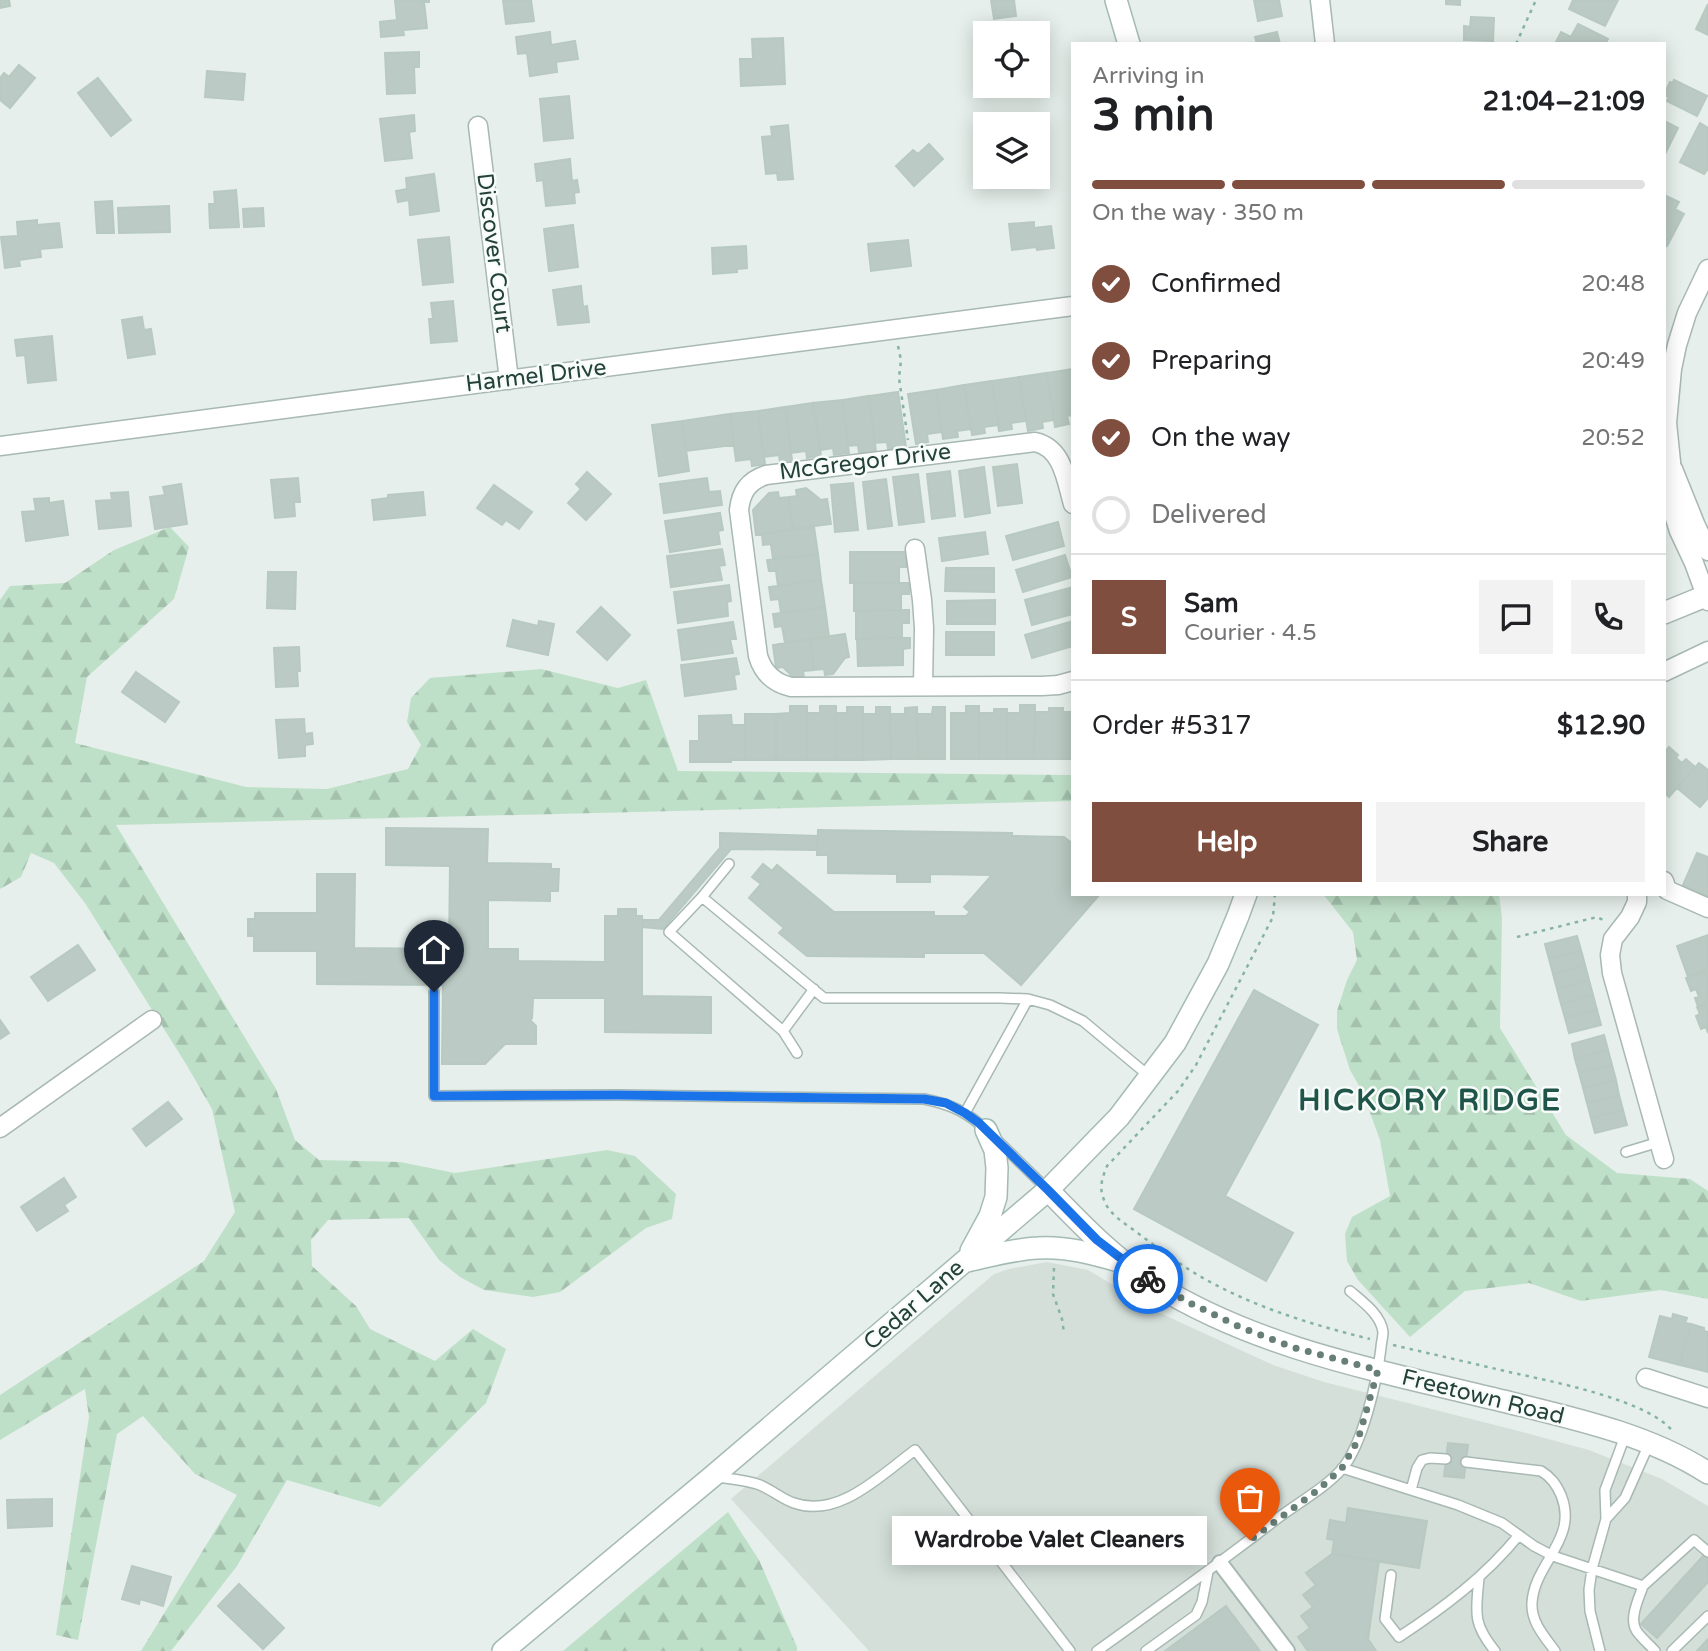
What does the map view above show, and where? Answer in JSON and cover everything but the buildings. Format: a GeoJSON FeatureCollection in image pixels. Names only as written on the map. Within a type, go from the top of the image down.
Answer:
{"type":"FeatureCollection","features":[{"type":"Feature","properties":{"kind":"main road"},"geometry":{"type":"LineString","coordinates":[[1116,0],[1128,42]]}},
{"type":"Feature","properties":{"kind":"main road"},"geometry":{"type":"LineString","coordinates":[[1666,612],[1707,597]]}},
{"type":"Feature","properties":{"kind":"main road","name":"Cedar Lane"},"geometry":{"type":"LineString","coordinates":[[503,1651],[1048,1190],[1119,1117],[1175,1043],[1218,964],[1245,896]]}},
{"type":"Feature","properties":{"kind":"main road"},"geometry":{"type":"LineString","coordinates":[[965,1262],[990,1216],[996,1197],[995,1150],[986,1130]]}},
{"type":"Feature","properties":{"kind":"main road","name":"Freetown Road"},"geometry":{"type":"LineString","coordinates":[[1048,1190],[1097,1240],[1156,1285],[1240,1327],[1295,1348],[1626,1435],[1667,1450],[1708,1473]]}},
{"type":"Feature","properties":{"kind":"main road"},"geometry":{"type":"LineString","coordinates":[[965,1262],[1039,1248],[1070,1249],[1126,1263]]}},
{"type":"Feature","properties":{"kind":"street"},"geometry":{"type":"LineString","coordinates":[[1320,0],[1325,42]]}},
{"type":"Feature","properties":{"kind":"street","name":"Discover Court"},"geometry":{"type":"LineString","coordinates":[[478,125],[509,380]]}},
{"type":"Feature","properties":{"kind":"street"},"geometry":{"type":"LineString","coordinates":[[1707,275],[1687,313],[1677,345],[1666,423],[1671,462],[1669,499],[1679,531],[1707,597]]}},
{"type":"Feature","properties":{"kind":"street","name":"Harmel Drive"},"geometry":{"type":"LineString","coordinates":[[0,446],[1071,306]]}},
{"type":"Feature","properties":{"kind":"street","name":"McGregor Drive"},"geometry":{"type":"LineString","coordinates":[[1071,497],[1059,458],[1054,451],[1045,444],[1024,442],[766,475],[756,478],[743,491],[739,510],[758,656],[766,674],[781,685],[923,687],[1058,685],[1071,682]]}},
{"type":"Feature","properties":{"kind":"street"},"geometry":{"type":"LineString","coordinates":[[1671,462],[1708,551]]}},
{"type":"Feature","properties":{"kind":"street"},"geometry":{"type":"LineString","coordinates":[[915,549],[923,614],[923,687]]}},
{"type":"Feature","properties":{"kind":"street"},"geometry":{"type":"LineString","coordinates":[[1666,671],[1708,651]]}},
{"type":"Feature","properties":{"kind":"street"},"geometry":{"type":"LineString","coordinates":[[1666,887],[1667,890],[1708,908]]}},
{"type":"Feature","properties":{"kind":"street"},"geometry":{"type":"LineString","coordinates":[[1637,896],[1630,916],[1613,939],[1610,955],[1612,973],[1661,1150]]}},
{"type":"Feature","properties":{"kind":"street"},"geometry":{"type":"LineString","coordinates":[[0,1128],[152,1020]]}},
{"type":"Feature","properties":{"kind":"street"},"geometry":{"type":"LineString","coordinates":[[1646,1378],[1708,1398]]}},
{"type":"Feature","properties":{"kind":"street"},"geometry":{"type":"LineString","coordinates":[[1214,1567],[1287,1651]]}},
{"type":"Feature","properties":{"kind":"lane"},"geometry":{"type":"LineString","coordinates":[[729,864],[669,932],[783,1031],[797,1053]]}},
{"type":"Feature","properties":{"kind":"lane"},"geometry":{"type":"LineString","coordinates":[[702,897],[824,998],[1028,999],[1050,1005],[1083,1021],[1150,1077]]}},
{"type":"Feature","properties":{"kind":"lane"},"geometry":{"type":"LineString","coordinates":[[783,1031],[814,989]]}},
{"type":"Feature","properties":{"kind":"lane"},"geometry":{"type":"LineString","coordinates":[[434,992],[434,1096],[619,1095],[924,1099],[946,1103],[965,1113],[1048,1190]]}},
{"type":"Feature","properties":{"kind":"lane"},"geometry":{"type":"LineString","coordinates":[[965,1113],[1028,999]]}},
{"type":"Feature","properties":{"kind":"lane"},"geometry":{"type":"LineString","coordinates":[[1626,1152],[1661,1150]]}},
{"type":"Feature","properties":{"kind":"lane"},"geometry":{"type":"LineString","coordinates":[[1097,1651],[1318,1490],[1342,1468],[1358,1440],[1378,1370],[1383,1332],[1378,1319],[1350,1291]]}},
{"type":"Feature","properties":{"kind":"lane"},"geometry":{"type":"LineString","coordinates":[[1600,1651],[1590,1611],[1589,1590],[1606,1519],[1605,1490],[1626,1435]]}},
{"type":"Feature","properties":{"kind":"lane"},"geometry":{"type":"LineString","coordinates":[[1606,1519],[1625,1498],[1649,1444]]}},
{"type":"Feature","properties":{"kind":"lane"},"geometry":{"type":"LineString","coordinates":[[713,1476],[757,1484],[793,1503],[820,1506],[854,1495],[915,1450],[1070,1651]]}},
{"type":"Feature","properties":{"kind":"lane"},"geometry":{"type":"LineString","coordinates":[[1411,1490],[1422,1460],[1447,1459]]}},
{"type":"Feature","properties":{"kind":"lane"},"geometry":{"type":"LineString","coordinates":[[1466,1462],[1541,1471],[1555,1483],[1565,1505],[1566,1517],[1553,1556],[1539,1577],[1532,1605],[1540,1632],[1555,1651]]}},
{"type":"Feature","properties":{"kind":"lane"},"geometry":{"type":"LineString","coordinates":[[1342,1468],[1482,1514],[1502,1523],[1553,1556],[1643,1586]]}},
{"type":"Feature","properties":{"kind":"lane"},"geometry":{"type":"LineString","coordinates":[[1391,1575],[1385,1619],[1399,1637],[1430,1617],[1479,1578],[1501,1558],[1519,1535]]}},
{"type":"Feature","properties":{"kind":"lane"},"geometry":{"type":"LineString","coordinates":[[1655,1651],[1634,1628],[1636,1608],[1643,1586],[1694,1540],[1708,1552]]}},
{"type":"Feature","properties":{"kind":"lane"},"geometry":{"type":"LineString","coordinates":[[1146,1651],[1196,1615],[1214,1567]]}},
{"type":"Feature","properties":{"kind":"lane"},"geometry":{"type":"LineString","coordinates":[[1479,1578],[1476,1616],[1479,1627],[1495,1651]]}},
{"type":"Feature","properties":{"kind":"lane"},"geometry":{"type":"LineString","coordinates":[[1672,1651],[1708,1616]]}},
{"type":"Feature","properties":{"kind":"path"},"geometry":{"type":"LineString","coordinates":[[1517,42],[1536,0]]}},
{"type":"Feature","properties":{"kind":"path"},"geometry":{"type":"LineString","coordinates":[[890,330],[899,348],[901,360],[899,378],[911,457]]}},
{"type":"Feature","properties":{"kind":"path"},"geometry":{"type":"LineString","coordinates":[[1275,896],[1273,916],[1196,1065],[1178,1091],[1107,1166],[1101,1181],[1102,1195],[1111,1213],[1170,1258],[1216,1285],[1315,1325],[1377,1341]]}},
{"type":"Feature","properties":{"kind":"path"},"geometry":{"type":"LineString","coordinates":[[1517,937],[1597,917],[1618,933]]}},
{"type":"Feature","properties":{"kind":"path"},"geometry":{"type":"LineString","coordinates":[[1054,1260],[1054,1294],[1064,1333]]}},
{"type":"Feature","properties":{"kind":"path"},"geometry":{"type":"LineString","coordinates":[[1389,1344],[1569,1385],[1611,1398],[1657,1418],[1669,1425],[1674,1433]]}},
{"type":"Feature","properties":{"kind":"shaded area"},"geometry":{"type":"Polygon","coordinates":[[[1047,1262],[1088,1270],[1160,1313],[1273,1365],[1324,1382],[1589,1450],[1662,1479],[1708,1506],[1708,1651],[869,1651],[731,1499],[994,1274],[1047,1262]]]}},
{"type":"Feature","properties":{"kind":"green space"},"geometry":{"type":"Polygon","coordinates":[[[170,527],[189,547],[174,599],[87,677],[75,743],[246,787],[327,789],[408,769],[421,745],[407,722],[411,698],[430,678],[541,669],[618,688],[646,680],[678,771],[1071,775],[1071,801],[116,825],[276,1089],[295,1140],[319,1160],[400,1162],[455,1173],[607,1150],[635,1156],[676,1194],[672,1219],[646,1228],[560,1292],[533,1297],[484,1290],[460,1277],[439,1260],[409,1218],[328,1220],[311,1240],[312,1266],[356,1306],[370,1329],[435,1361],[473,1329],[506,1349],[486,1403],[380,1507],[287,1480],[237,1566],[171,1651],[141,1651],[237,1495],[195,1474],[143,1416],[117,1434],[78,1640],[56,1635],[89,1417],[85,1389],[0,1440],[0,1395],[204,1261],[235,1212],[212,1109],[85,903],[54,863],[31,853],[21,877],[0,889],[0,600],[10,586],[65,583],[114,550],[170,527]]]}},
{"type":"Feature","properties":{"kind":"green space"},"geometry":{"type":"Polygon","coordinates":[[[1325,896],[1499,896],[1502,919],[1500,1028],[1566,1135],[1617,1173],[1690,1179],[1708,1191],[1708,1299],[1661,1290],[1581,1301],[1529,1283],[1465,1291],[1410,1337],[1358,1280],[1347,1261],[1345,1234],[1352,1217],[1390,1196],[1380,1140],[1362,1091],[1350,1070],[1337,1029],[1337,1011],[1357,960],[1353,932],[1325,896]]]}},
{"type":"Feature","properties":{"kind":"green space"},"geometry":{"type":"Polygon","coordinates":[[[728,1512],[759,1560],[797,1651],[563,1651],[728,1512]]]}},
{"type":"Feature","properties":{"kind":"way so far"},"geometry":{"type":"LineString","coordinates":[[1148,1279],[1240,1327],[1295,1348],[1378,1370],[1358,1440],[1342,1468],[1318,1490],[1250,1540]]}},
{"type":"Feature","properties":{"kind":"place","name":"Wardrobe Valet Cleaners"},"geometry":{"type":"Point","coordinates":[1250,1540]}},
{"type":"Feature","properties":{"kind":"district","name":"HICKORY RIDGE"},"geometry":{"type":"Point","coordinates":[1430,1100]}},
{"type":"Feature","properties":{"kind":"route"},"geometry":{"type":"LineString","coordinates":[[434,992],[434,1096],[619,1095],[924,1099],[946,1103],[979,1123],[1097,1240],[1148,1279]]}}]}
